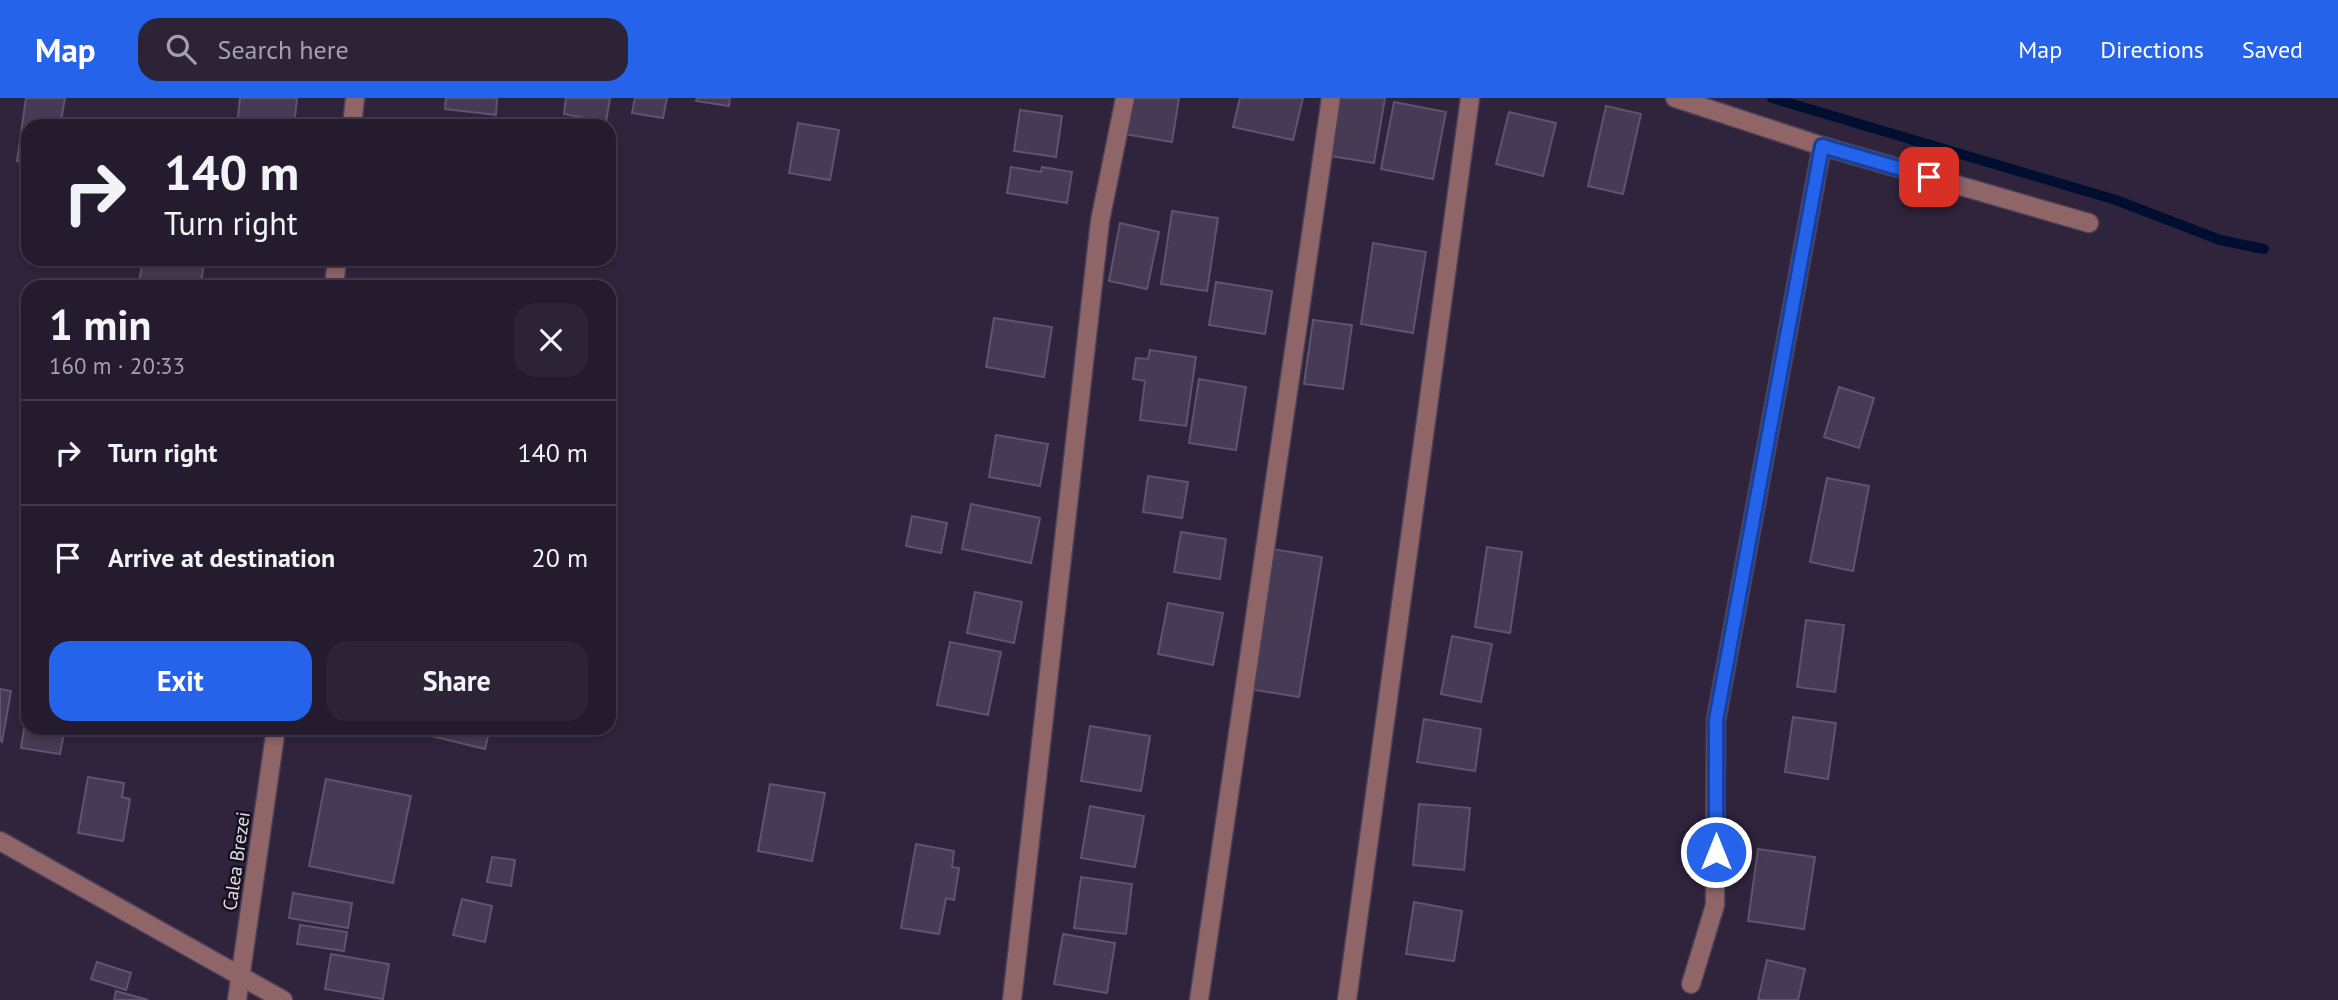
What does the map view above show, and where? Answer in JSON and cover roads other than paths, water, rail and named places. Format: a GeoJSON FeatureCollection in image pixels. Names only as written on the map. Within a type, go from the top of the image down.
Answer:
{"type":"FeatureCollection","features":[{"type":"Feature","properties":{"kind":"street"},"geometry":{"type":"LineString","coordinates":[[353,119],[355,98]]}},
{"type":"Feature","properties":{"kind":"street"},"geometry":{"type":"LineString","coordinates":[[1012,1000],[1100,221],[1125,98]]}},
{"type":"Feature","properties":{"kind":"street"},"geometry":{"type":"LineString","coordinates":[[1199,1000],[1331,98]]}},
{"type":"Feature","properties":{"kind":"street"},"geometry":{"type":"LineString","coordinates":[[1347,1000],[1470,98]]}},
{"type":"Feature","properties":{"kind":"street"},"geometry":{"type":"LineString","coordinates":[[1675,98],[1822,146],[2089,223]]}},
{"type":"Feature","properties":{"kind":"street"},"geometry":{"type":"LineString","coordinates":[[1691,984],[1715,905],[1716,720],[1822,146]]}},
{"type":"Feature","properties":{"kind":"street","name":"Calea Brezei"},"geometry":{"type":"LineString","coordinates":[[237,1000],[275,735]]}},
{"type":"Feature","properties":{"kind":"street"},"geometry":{"type":"LineString","coordinates":[[0,841],[284,1000]]}},
{"type":"Feature","properties":{"kind":"waterway"},"geometry":{"type":"LineString","coordinates":[[1772,98],[2116,200],[2220,240],[2264,249]]}}]}
